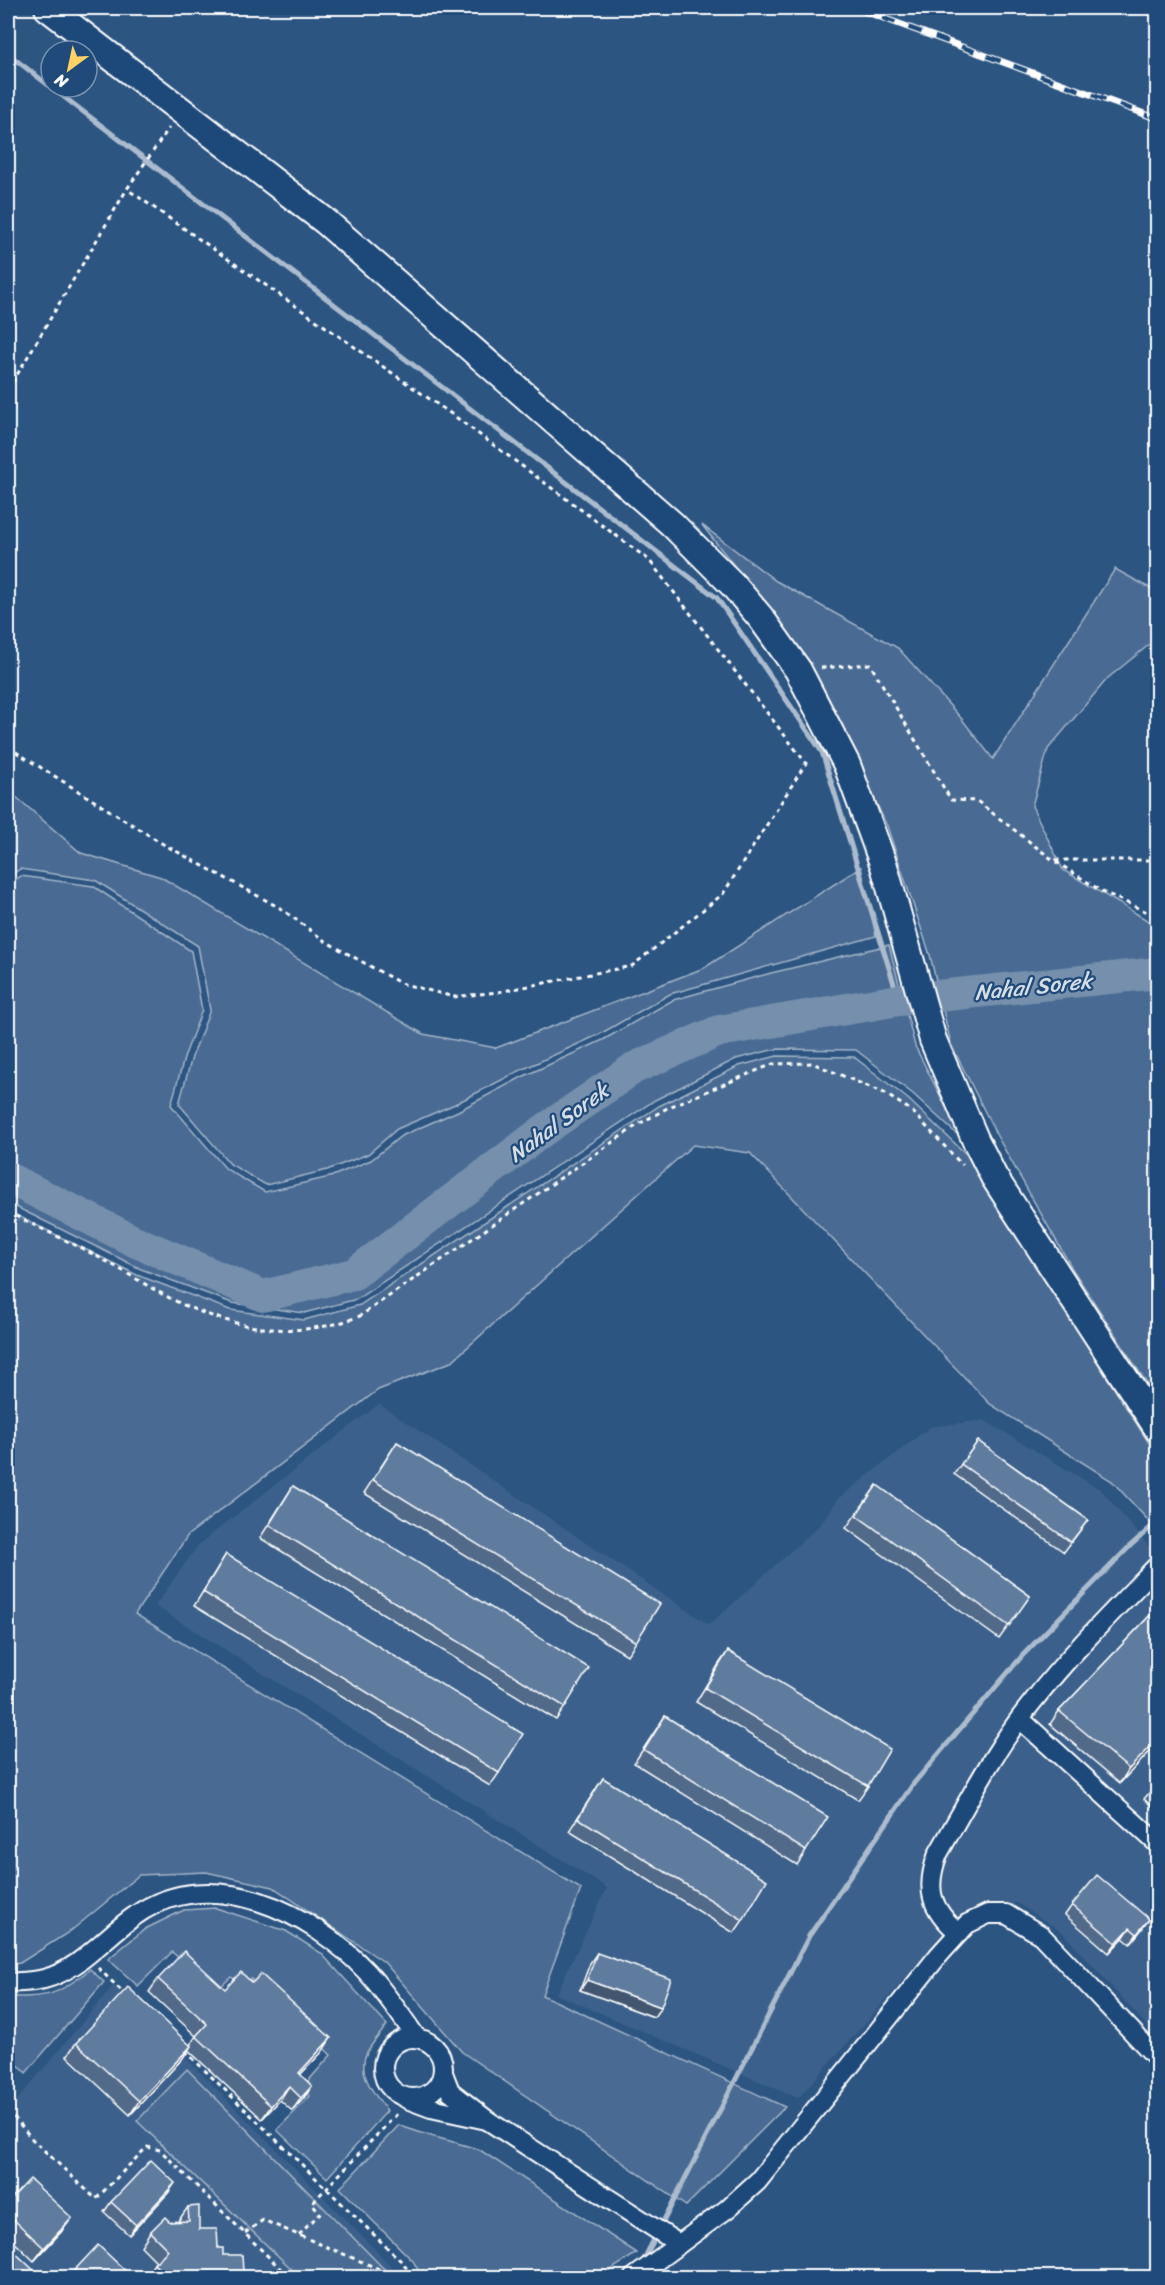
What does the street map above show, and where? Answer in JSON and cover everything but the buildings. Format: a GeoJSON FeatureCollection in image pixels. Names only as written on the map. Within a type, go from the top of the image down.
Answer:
{"type":"FeatureCollection","features":[{"type":"Feature","properties":{"kind":"main road"},"geometry":{"type":"LineString","coordinates":[[48,8],[325,221],[672,524],[733,585],[761,618],[798,670],[847,765],[884,866],[933,1040],[975,1139],[994,1177],[1158,1429]]}},
{"type":"Feature","properties":{"kind":"street"},"geometry":{"type":"LineString","coordinates":[[959,1933],[946,1923],[930,1889],[931,1874],[938,1854],[1004,1740],[1054,1675],[1158,1565]]}},
{"type":"Feature","properties":{"kind":"street"},"geometry":{"type":"LineString","coordinates":[[1020,1719],[1158,1844]]}},
{"type":"Feature","properties":{"kind":"street"},"geometry":{"type":"LineString","coordinates":[[8,1983],[43,1979],[57,1974],[86,1956],[135,1915],[157,1902],[183,1894],[214,1892],[244,1897],[273,1907],[327,1937],[367,1973],[417,2037]]}},
{"type":"Feature","properties":{"kind":"street"},"geometry":{"type":"LineString","coordinates":[[633,2277],[727,2209],[758,2181],[966,1924],[988,1914],[1006,1914],[1041,1935],[1158,2059]]}},
{"type":"Feature","properties":{"kind":"street"},"geometry":{"type":"LineString","coordinates":[[487,2120],[431,2109],[404,2097],[389,2087],[383,2075],[382,2064],[385,2054],[400,2040],[417,2037],[427,2040],[441,2056],[443,2073],[450,2091],[487,2120],[679,2244]]}},
{"type":"Feature","properties":{"kind":"street"},"geometry":{"type":"LineString","coordinates":[[404,2097],[418,2098],[430,2094],[438,2086],[443,2073]]}},
{"type":"Feature","properties":{"kind":"path"},"geometry":{"type":"LineString","coordinates":[[8,390],[127,189],[182,109]]}},
{"type":"Feature","properties":{"kind":"path"},"geometry":{"type":"LineString","coordinates":[[8,747],[163,844],[280,908],[326,941],[400,983],[454,997],[498,992],[632,966],[723,894],[806,763],[650,560],[457,418],[127,189]]}},
{"type":"Feature","properties":{"kind":"path"},"geometry":{"type":"LineString","coordinates":[[798,670],[870,664],[951,800],[977,801],[1053,860],[1103,892],[1158,917]]}},
{"type":"Feature","properties":{"kind":"path"},"geometry":{"type":"LineString","coordinates":[[1053,860],[1158,860]]}},
{"type":"Feature","properties":{"kind":"path"},"geometry":{"type":"LineString","coordinates":[[8,1212],[100,1257],[186,1306],[238,1324],[269,1329],[304,1330],[335,1325],[360,1316],[639,1124],[669,1107],[772,1064],[812,1063],[884,1093],[912,1111],[965,1167],[994,1177]]}},
{"type":"Feature","properties":{"kind":"path"},"geometry":{"type":"LineString","coordinates":[[86,1956],[129,1997]]}},
{"type":"Feature","properties":{"kind":"path"},"geometry":{"type":"LineString","coordinates":[[180,2047],[327,2188],[401,2261],[414,2277]]}},
{"type":"Feature","properties":{"kind":"path"},"geometry":{"type":"LineString","coordinates":[[299,2235],[320,2212],[312,2204],[404,2097]]}},
{"type":"Feature","properties":{"kind":"path"},"geometry":{"type":"LineString","coordinates":[[8,2110],[33,2140],[96,2199],[147,2147],[160,2150],[290,2277]]}},
{"type":"Feature","properties":{"kind":"path"},"geometry":{"type":"LineString","coordinates":[[244,2233],[263,2220],[400,2277]]}},
{"type":"Feature","properties":{"kind":"shaded area"},"geometry":{"type":"Polygon","coordinates":[[[702,525],[776,581],[898,648],[961,718],[993,759],[1115,569],[1157,592],[1157,647],[1150,644],[1108,678],[1048,749],[1032,806],[1063,870],[1157,926],[1157,1399],[1073,1270],[997,1136],[951,1044],[930,955],[887,826],[833,711],[789,635],[702,525]]]}},
{"type":"Feature","properties":{"kind":"shaded area"},"geometry":{"type":"Polygon","coordinates":[[[8,790],[81,853],[161,877],[423,1034],[496,1048],[704,968],[861,867],[876,936],[670,994],[600,1034],[519,1071],[455,1104],[397,1129],[368,1154],[327,1170],[266,1185],[230,1164],[179,1104],[192,1057],[210,1010],[198,946],[95,880],[20,869],[8,877],[8,790]]]}},
{"type":"Feature","properties":{"kind":"shaded area"},"geometry":{"type":"Polygon","coordinates":[[[21,876],[93,886],[191,951],[202,1010],[185,1055],[171,1105],[226,1169],[265,1192],[330,1177],[371,1160],[401,1136],[458,1111],[522,1077],[603,1040],[673,1000],[771,973],[889,945],[915,1046],[962,1139],[913,1094],[856,1050],[776,1049],[736,1059],[655,1100],[357,1299],[304,1313],[232,1303],[141,1269],[8,1203],[8,885],[21,876]]]}},
{"type":"Feature","properties":{"kind":"shaded area"},"geometry":{"type":"Polygon","coordinates":[[[777,1056],[854,1057],[908,1099],[967,1155],[1157,1456],[1157,1530],[1112,1481],[990,1404],[750,1153],[693,1145],[451,1362],[378,1390],[188,1535],[135,1614],[581,1889],[542,1995],[785,2107],[686,2206],[462,2052],[384,1962],[273,1887],[206,1872],[139,1875],[72,1930],[20,1963],[8,1965],[8,1211],[137,1275],[230,1310],[304,1320],[360,1305],[659,1106],[739,1066],[777,1056]]]}},
{"type":"Feature","properties":{"kind":"shaded area"},"geometry":{"type":"Polygon","coordinates":[[[379,1404],[709,1625],[820,1525],[839,1498],[930,1427],[984,1420],[1101,1490],[1157,1556],[1157,2037],[1062,1932],[1017,1903],[990,1904],[965,1912],[798,2098],[556,1994],[607,1888],[155,1606],[199,1544],[379,1404]]]}},
{"type":"Feature","properties":{"kind":"shaded area"},"geometry":{"type":"Polygon","coordinates":[[[216,1908],[286,1931],[321,1953],[387,2025],[367,2052],[364,2068],[368,2083],[387,2111],[327,2178],[277,2130],[310,2096],[302,2088],[331,2055],[251,1979],[243,1985],[231,1977],[216,1991],[172,1952],[138,1986],[108,1959],[145,1929],[184,1910],[216,1908]]]}},
{"type":"Feature","properties":{"kind":"shaded area"},"geometry":{"type":"Polygon","coordinates":[[[90,1969],[104,1982],[26,2073],[8,2054],[8,1997],[52,1993],[69,1985],[90,1969]]]}},
{"type":"Feature","properties":{"kind":"shaded area"},"geometry":{"type":"Polygon","coordinates":[[[114,1985],[402,2277],[8,2278],[8,2111],[114,1985]]]}},
{"type":"Feature","properties":{"kind":"shaded area"},"geometry":{"type":"Polygon","coordinates":[[[187,2069],[392,2277],[300,2277],[137,2121],[187,2069]]]}},
{"type":"Feature","properties":{"kind":"shaded area"},"geometry":{"type":"Polygon","coordinates":[[[399,2125],[480,2150],[637,2253],[604,2277],[422,2277],[413,2261],[340,2188],[399,2125]]]}},
{"type":"Feature","properties":{"kind":"waterway"},"geometry":{"type":"LineString","coordinates":[[8,54],[717,598],[822,752],[899,1000]]}},
{"type":"Feature","properties":{"kind":"waterway","name":"Nahal Sorek"},"geometry":{"type":"LineString","coordinates":[[8,1178],[134,1241],[263,1296],[354,1274],[544,1130],[634,1068],[719,1031],[899,1000],[1158,973]]}},
{"type":"Feature","properties":{"kind":"waterway"},"geometry":{"type":"LineString","coordinates":[[642,2263],[809,1936],[914,1783],[1022,1656],[1130,1546],[1158,1521]]}},
{"type":"Feature","properties":{"kind":"railway"},"geometry":{"type":"LineString","coordinates":[[856,8],[1158,119]]}}]}
